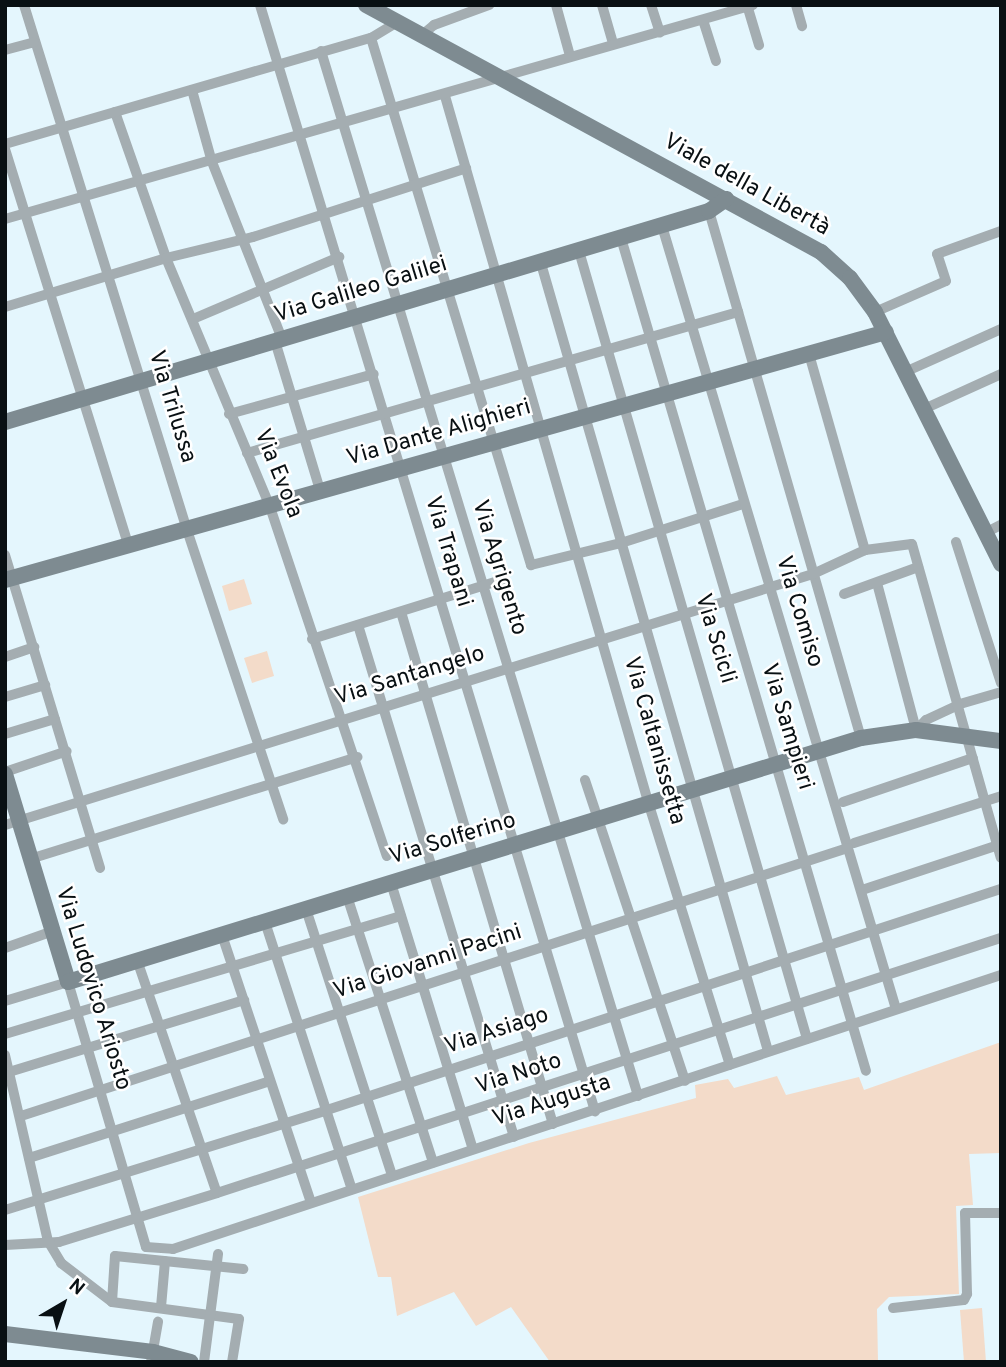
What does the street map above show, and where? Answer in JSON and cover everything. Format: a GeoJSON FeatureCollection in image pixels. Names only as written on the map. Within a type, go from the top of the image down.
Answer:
{"type":"FeatureCollection","features":[{"type":"Feature","properties":{"kind":"street","name":"Via Trilussa"},"geometry":{"type":"LineString","coordinates":[[24,5],[187,530],[283,819]]}},
{"type":"Feature","properties":{"kind":"street","name":"Via Trapani"},"geometry":{"type":"LineString","coordinates":[[260,5],[339,257],[400,471],[517,844],[595,1111]]}},
{"type":"Feature","properties":{"kind":"street","name":"Viale della Libertà"},"geometry":{"type":"LineString","coordinates":[[366,5],[821,252],[850,278],[876,312],[1001,564]]}},
{"type":"Feature","properties":{"kind":"street"},"geometry":{"type":"LineString","coordinates":[[422,35],[434,25],[489,5]]}},
{"type":"Feature","properties":{"kind":"street"},"geometry":{"type":"LineString","coordinates":[[556,5],[570,56]]}},
{"type":"Feature","properties":{"kind":"street"},"geometry":{"type":"LineString","coordinates":[[602,5],[613,43]]}},
{"type":"Feature","properties":{"kind":"street"},"geometry":{"type":"LineString","coordinates":[[651,5],[660,33]]}},
{"type":"Feature","properties":{"kind":"street"},"geometry":{"type":"LineString","coordinates":[[796,5],[802,26]]}},
{"type":"Feature","properties":{"kind":"street"},"geometry":{"type":"LineString","coordinates":[[5,219],[303,138],[504,80],[613,43],[660,33],[750,6],[760,45]]}},
{"type":"Feature","properties":{"kind":"street"},"geometry":{"type":"LineString","coordinates":[[703,20],[716,61]]}},
{"type":"Feature","properties":{"kind":"street"},"geometry":{"type":"LineString","coordinates":[[129,546],[5,147],[279,62],[371,38],[397,23]]}},
{"type":"Feature","properties":{"kind":"street"},"geometry":{"type":"LineString","coordinates":[[371,38],[531,565],[621,543],[743,504]]}},
{"type":"Feature","properties":{"kind":"street"},"geometry":{"type":"LineString","coordinates":[[5,50],[34,42]]}},
{"type":"Feature","properties":{"kind":"street","name":"Via Agrigento"},"geometry":{"type":"LineString","coordinates":[[321,51],[638,1097]]}},
{"type":"Feature","properties":{"kind":"street"},"geometry":{"type":"LineString","coordinates":[[192,90],[212,162],[263,289],[321,493]]}},
{"type":"Feature","properties":{"kind":"street","name":"Via Caltanissetta"},"geometry":{"type":"LineString","coordinates":[[445,96],[649,805],[730,1065]]}},
{"type":"Feature","properties":{"kind":"street","name":"Via Evola"},"geometry":{"type":"LineString","coordinates":[[115,112],[137,183],[166,258],[270,507],[312,639],[356,757],[387,856]]}},
{"type":"Feature","properties":{"kind":"street"},"geometry":{"type":"LineString","coordinates":[[5,307],[416,187],[466,168]]}},
{"type":"Feature","properties":{"kind":"street","name":"Via Galileo Galilei"},"geometry":{"type":"LineString","coordinates":[[5,422],[141,382],[208,359],[662,226],[709,211],[726,199]]}},
{"type":"Feature","properties":{"kind":"street"},"geometry":{"type":"LineString","coordinates":[[709,211],[861,738]]}},
{"type":"Feature","properties":{"kind":"street","name":"Via Comiso"},"geometry":{"type":"LineString","coordinates":[[662,226],[711,383],[743,504],[818,751],[851,845],[896,1009]]}},
{"type":"Feature","properties":{"kind":"street"},"geometry":{"type":"LineString","coordinates":[[876,312],[946,281],[937,254],[1001,231]]}},
{"type":"Feature","properties":{"kind":"street","name":"Via Sampieri"},"geometry":{"type":"LineString","coordinates":[[621,238],[668,394],[724,599],[806,862],[866,1072]]}},
{"type":"Feature","properties":{"kind":"street","name":"Via Scicli"},"geometry":{"type":"LineString","coordinates":[[579,251],[627,405],[683,613],[735,777],[807,1039]]}},
{"type":"Feature","properties":{"kind":"street"},"geometry":{"type":"LineString","coordinates":[[193,319],[339,257]]}},
{"type":"Feature","properties":{"kind":"street"},"geometry":{"type":"LineString","coordinates":[[540,260],[642,626],[768,1051]]}},
{"type":"Feature","properties":{"kind":"street"},"geometry":{"type":"LineString","coordinates":[[247,453],[609,346],[738,312]]}},
{"type":"Feature","properties":{"kind":"street"},"geometry":{"type":"LineString","coordinates":[[905,372],[1001,329]]}},
{"type":"Feature","properties":{"kind":"street","name":"Via Dante Alighieri"},"geometry":{"type":"LineString","coordinates":[[9,579],[443,459],[540,428],[585,418],[886,332]]}},
{"type":"Feature","properties":{"kind":"street"},"geometry":{"type":"LineString","coordinates":[[809,354],[865,550]]}},
{"type":"Feature","properties":{"kind":"street"},"geometry":{"type":"LineString","coordinates":[[229,414],[374,374]]}},
{"type":"Feature","properties":{"kind":"street"},"geometry":{"type":"LineString","coordinates":[[924,409],[1001,374]]}},
{"type":"Feature","properties":{"kind":"street"},"geometry":{"type":"LineString","coordinates":[[985,533],[1001,525]]}},
{"type":"Feature","properties":{"kind":"street"},"geometry":{"type":"LineString","coordinates":[[956,542],[1001,683]]}},
{"type":"Feature","properties":{"kind":"street","name":"Via Santangelo"},"geometry":{"type":"LineString","coordinates":[[12,823],[80,799],[384,709],[768,585],[813,574],[865,550],[912,544],[918,567]]}},
{"type":"Feature","properties":{"kind":"street"},"geometry":{"type":"LineString","coordinates":[[5,555],[9,579],[66,751],[89,841],[100,868]]}},
{"type":"Feature","properties":{"kind":"street"},"geometry":{"type":"LineString","coordinates":[[844,594],[918,567],[960,704],[1001,858]]}},
{"type":"Feature","properties":{"kind":"street"},"geometry":{"type":"LineString","coordinates":[[312,639],[502,580]]}},
{"type":"Feature","properties":{"kind":"street"},"geometry":{"type":"LineString","coordinates":[[877,583],[916,730]]}},
{"type":"Feature","properties":{"kind":"street"},"geometry":{"type":"LineString","coordinates":[[401,612],[553,1124]]}},
{"type":"Feature","properties":{"kind":"street"},"geometry":{"type":"LineString","coordinates":[[358,625],[514,1136]]}},
{"type":"Feature","properties":{"kind":"street"},"geometry":{"type":"LineString","coordinates":[[5,657],[33,647]]}},
{"type":"Feature","properties":{"kind":"street"},"geometry":{"type":"LineString","coordinates":[[5,697],[45,685]]}},
{"type":"Feature","properties":{"kind":"street","name":"Via Solferino"},"geometry":{"type":"LineString","coordinates":[[916,730],[926,720],[960,704],[1001,692]]}},
{"type":"Feature","properties":{"kind":"street"},"geometry":{"type":"LineString","coordinates":[[5,734],[55,719]]}},
{"type":"Feature","properties":{"kind":"street","name":"Via Solferino"},"geometry":{"type":"LineString","coordinates":[[5,1000],[599,821],[861,738],[916,730],[1001,741]]}},
{"type":"Feature","properties":{"kind":"street"},"geometry":{"type":"LineString","coordinates":[[5,773],[66,751]]}},
{"type":"Feature","properties":{"kind":"street"},"geometry":{"type":"LineString","coordinates":[[30,859],[356,757]]}},
{"type":"Feature","properties":{"kind":"street"},"geometry":{"type":"LineString","coordinates":[[842,802],[973,758]]}},
{"type":"Feature","properties":{"kind":"street","name":"Via Ludovico Ariosto"},"geometry":{"type":"LineString","coordinates":[[5,773],[12,823],[30,859],[53,932],[135,1217]]}},
{"type":"Feature","properties":{"kind":"street"},"geometry":{"type":"LineString","coordinates":[[585,780],[685,1081]]}},
{"type":"Feature","properties":{"kind":"street","name":"Via Giovanni Pacini"},"geometry":{"type":"LineString","coordinates":[[21,1116],[806,862],[1001,796]]}},
{"type":"Feature","properties":{"kind":"street"},"geometry":{"type":"LineString","coordinates":[[862,890],[999,845]]}},
{"type":"Feature","properties":{"kind":"street"},"geometry":{"type":"LineString","coordinates":[[391,883],[474,1149]]}},
{"type":"Feature","properties":{"kind":"street","name":"Via Asiago"},"geometry":{"type":"LineString","coordinates":[[5,1210],[41,1203],[1001,889]]}},
{"type":"Feature","properties":{"kind":"street"},"geometry":{"type":"LineString","coordinates":[[347,896],[419,1129],[433,1162]]}},
{"type":"Feature","properties":{"kind":"street"},"geometry":{"type":"LineString","coordinates":[[306,909],[364,1098],[392,1175]]}},
{"type":"Feature","properties":{"kind":"street"},"geometry":{"type":"LineString","coordinates":[[5,1034],[401,916]]}},
{"type":"Feature","properties":{"kind":"street"},"geometry":{"type":"LineString","coordinates":[[265,922],[324,1111],[352,1189]]}},
{"type":"Feature","properties":{"kind":"street"},"geometry":{"type":"LineString","coordinates":[[5,948],[53,932]]}},
{"type":"Feature","properties":{"kind":"street"},"geometry":{"type":"LineString","coordinates":[[222,935],[311,1202]]}},
{"type":"Feature","properties":{"kind":"street","name":"Via Noto"},"geometry":{"type":"LineString","coordinates":[[5,1245],[59,1242],[504,1102],[718,1029],[1001,938]]}},
{"type":"Feature","properties":{"kind":"street"},"geometry":{"type":"LineString","coordinates":[[137,960],[217,1193]]}},
{"type":"Feature","properties":{"kind":"street","name":"Via Augusta"},"geometry":{"type":"LineString","coordinates":[[135,1217],[146,1247],[173,1249],[1001,975]]}},
{"type":"Feature","properties":{"kind":"street"},"geometry":{"type":"LineString","coordinates":[[9,1072],[244,1000]]}},
{"type":"Feature","properties":{"kind":"street"},"geometry":{"type":"LineString","coordinates":[[5,1055],[11,1102],[21,1116],[48,1241],[76,1279],[112,1302],[210,1312],[239,1319],[232,1362]]}},
{"type":"Feature","properties":{"kind":"street"},"geometry":{"type":"LineString","coordinates":[[29,1158],[270,1081]]}},
{"type":"Feature","properties":{"kind":"street"},"geometry":{"type":"LineString","coordinates":[[893,1308],[964,1300],[967,1294],[965,1213],[1001,1213]]}},
{"type":"Feature","properties":{"kind":"street"},"geometry":{"type":"LineString","coordinates":[[112,1302],[115,1256],[165,1261],[217,1260],[243,1269]]}},
{"type":"Feature","properties":{"kind":"street"},"geometry":{"type":"LineString","coordinates":[[204,1362],[217,1260]]}},
{"type":"Feature","properties":{"kind":"street"},"geometry":{"type":"LineString","coordinates":[[161,1307],[165,1261]]}},
{"type":"Feature","properties":{"kind":"street"},"geometry":{"type":"LineString","coordinates":[[152,1357],[158,1322]]}},
{"type":"Feature","properties":{"kind":"street"},"geometry":{"type":"LineString","coordinates":[[5,1334],[191,1362]]}},
{"type":"Feature","properties":{"kind":"shaded area"},"geometry":{"type":"Polygon","coordinates":[[[244,579],[252,604],[229,611],[222,586],[244,579]]]}},
{"type":"Feature","properties":{"kind":"shaded area"},"geometry":{"type":"Polygon","coordinates":[[[267,651],[274,676],[252,683],[244,658],[267,651]]]}},
{"type":"Feature","properties":{"kind":"shaded area"},"geometry":{"type":"Polygon","coordinates":[[[1001,1042],[1001,1153],[969,1154],[973,1205],[956,1206],[959,1294],[889,1297],[877,1309],[878,1362],[550,1362],[511,1307],[476,1326],[454,1292],[397,1316],[391,1277],[378,1277],[358,1197],[529,1143],[696,1098],[695,1085],[728,1079],[734,1088],[777,1076],[786,1095],[859,1077],[864,1090],[1001,1042]]]}},
{"type":"Feature","properties":{"kind":"shaded area"},"geometry":{"type":"Polygon","coordinates":[[[982,1308],[986,1362],[964,1362],[960,1310],[982,1308]]]}}]}
